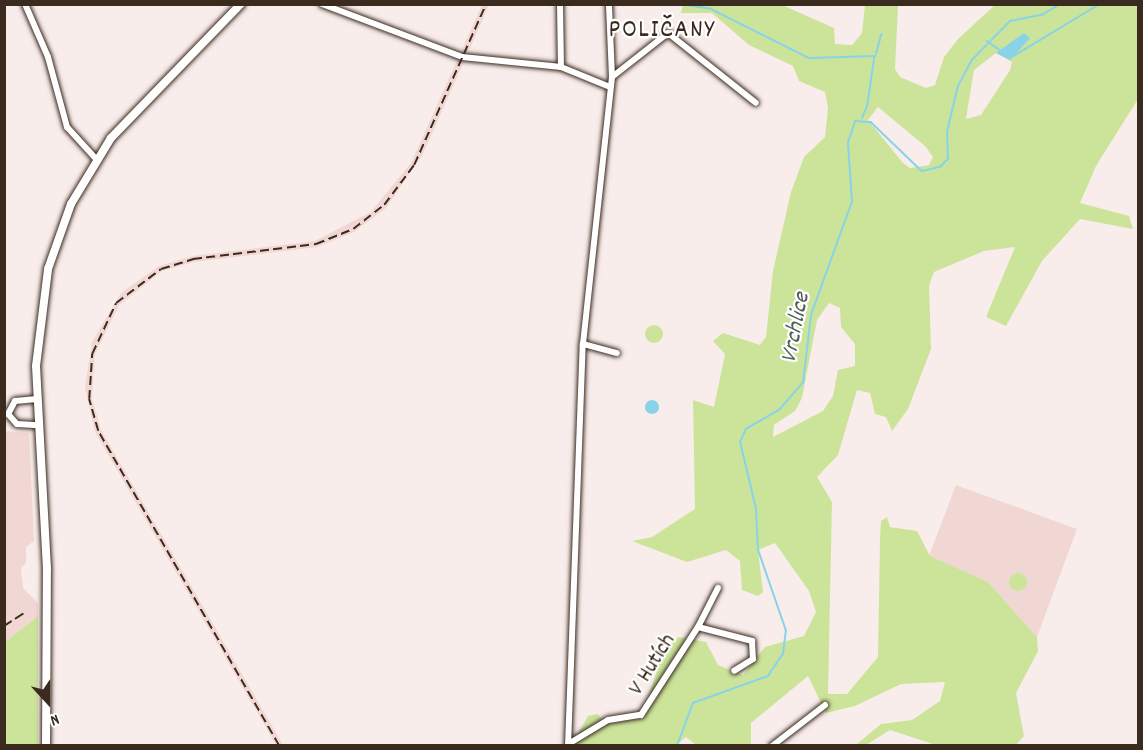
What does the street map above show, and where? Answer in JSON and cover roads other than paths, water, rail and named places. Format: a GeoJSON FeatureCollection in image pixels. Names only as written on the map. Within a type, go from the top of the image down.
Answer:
{"type":"FeatureCollection","features":[{"type":"Feature","properties":{"kind":"main road"},"geometry":{"type":"LineString","coordinates":[[46,746],[47,569],[37,399],[37,334],[48,269],[71,204],[96,159],[136,107],[241,4]]}},
{"type":"Feature","properties":{"kind":"street"},"geometry":{"type":"LineString","coordinates":[[25,4],[46,51],[67,128],[96,159]]}},
{"type":"Feature","properties":{"kind":"street"},"geometry":{"type":"LineString","coordinates":[[322,4],[467,58],[561,67],[610,87]]}},
{"type":"Feature","properties":{"kind":"street"},"geometry":{"type":"LineString","coordinates":[[560,4],[561,67]]}},
{"type":"Feature","properties":{"kind":"street"},"geometry":{"type":"LineString","coordinates":[[569,744],[583,344],[612,76],[609,4]]}},
{"type":"Feature","properties":{"kind":"street"},"geometry":{"type":"LineString","coordinates":[[612,76],[668,33],[756,103]]}},
{"type":"Feature","properties":{"kind":"street"},"geometry":{"type":"LineString","coordinates":[[583,344],[617,353]]}},
{"type":"Feature","properties":{"kind":"street"},"geometry":{"type":"LineString","coordinates":[[37,399],[15,401],[8,414],[14,424],[39,425]]}},
{"type":"Feature","properties":{"kind":"street","name":"V Hutích"},"geometry":{"type":"LineString","coordinates":[[569,744],[608,720],[641,715],[698,627],[718,588]]}},
{"type":"Feature","properties":{"kind":"street","name":"V Hutích"},"geometry":{"type":"LineString","coordinates":[[698,627],[752,641],[753,659],[734,671]]}},
{"type":"Feature","properties":{"kind":"street"},"geometry":{"type":"LineString","coordinates":[[772,746],[825,705]]}},
{"type":"Feature","properties":{"kind":"water"},"geometry":{"type":"Polygon","coordinates":[[[1024,33],[1030,38],[1010,60],[996,53],[1024,33]]]}},
{"type":"Feature","properties":{"kind":"water"},"geometry":{"type":"Polygon","coordinates":[[[652,400],[657,402],[659,407],[657,412],[652,414],[647,412],[645,407],[647,402],[652,400]]]}},
{"type":"Feature","properties":{"kind":"waterway"},"geometry":{"type":"LineString","coordinates":[[681,4],[711,9],[809,58],[875,56],[868,104]]}},
{"type":"Feature","properties":{"kind":"waterway","name":"Vrchlice"},"geometry":{"type":"LineString","coordinates":[[677,746],[693,703],[768,676],[783,654],[786,631],[758,550],[756,509],[740,442],[746,429],[780,409],[803,383],[811,315],[852,202],[848,143],[855,121],[871,122],[922,171],[940,167],[948,159],[947,132],[958,86],[972,60],[1010,21],[1042,15],[1060,4]]}},
{"type":"Feature","properties":{"kind":"waterway"},"geometry":{"type":"LineString","coordinates":[[1012,57],[1100,4]]}},
{"type":"Feature","properties":{"kind":"waterway"},"geometry":{"type":"LineString","coordinates":[[876,54],[881,35]]}},
{"type":"Feature","properties":{"kind":"waterway"},"geometry":{"type":"LineString","coordinates":[[987,41],[1000,50]]}},
{"type":"Feature","properties":{"kind":"waterway"},"geometry":{"type":"LineString","coordinates":[[862,118],[867,106]]}},
{"type":"Feature","properties":{"kind":"railway"},"geometry":{"type":"LineString","coordinates":[[279,746],[98,431],[89,399],[92,354],[116,303],[161,269],[193,259],[316,244],[353,229],[384,205],[414,165],[486,4]]}},
{"type":"Feature","properties":{"kind":"railway"},"geometry":{"type":"LineString","coordinates":[[4,626],[27,611]]}},
{"type":"Feature","properties":{"kind":"district","name":"POLIČANY"},"geometry":{"type":"Point","coordinates":[662,31]}}]}
